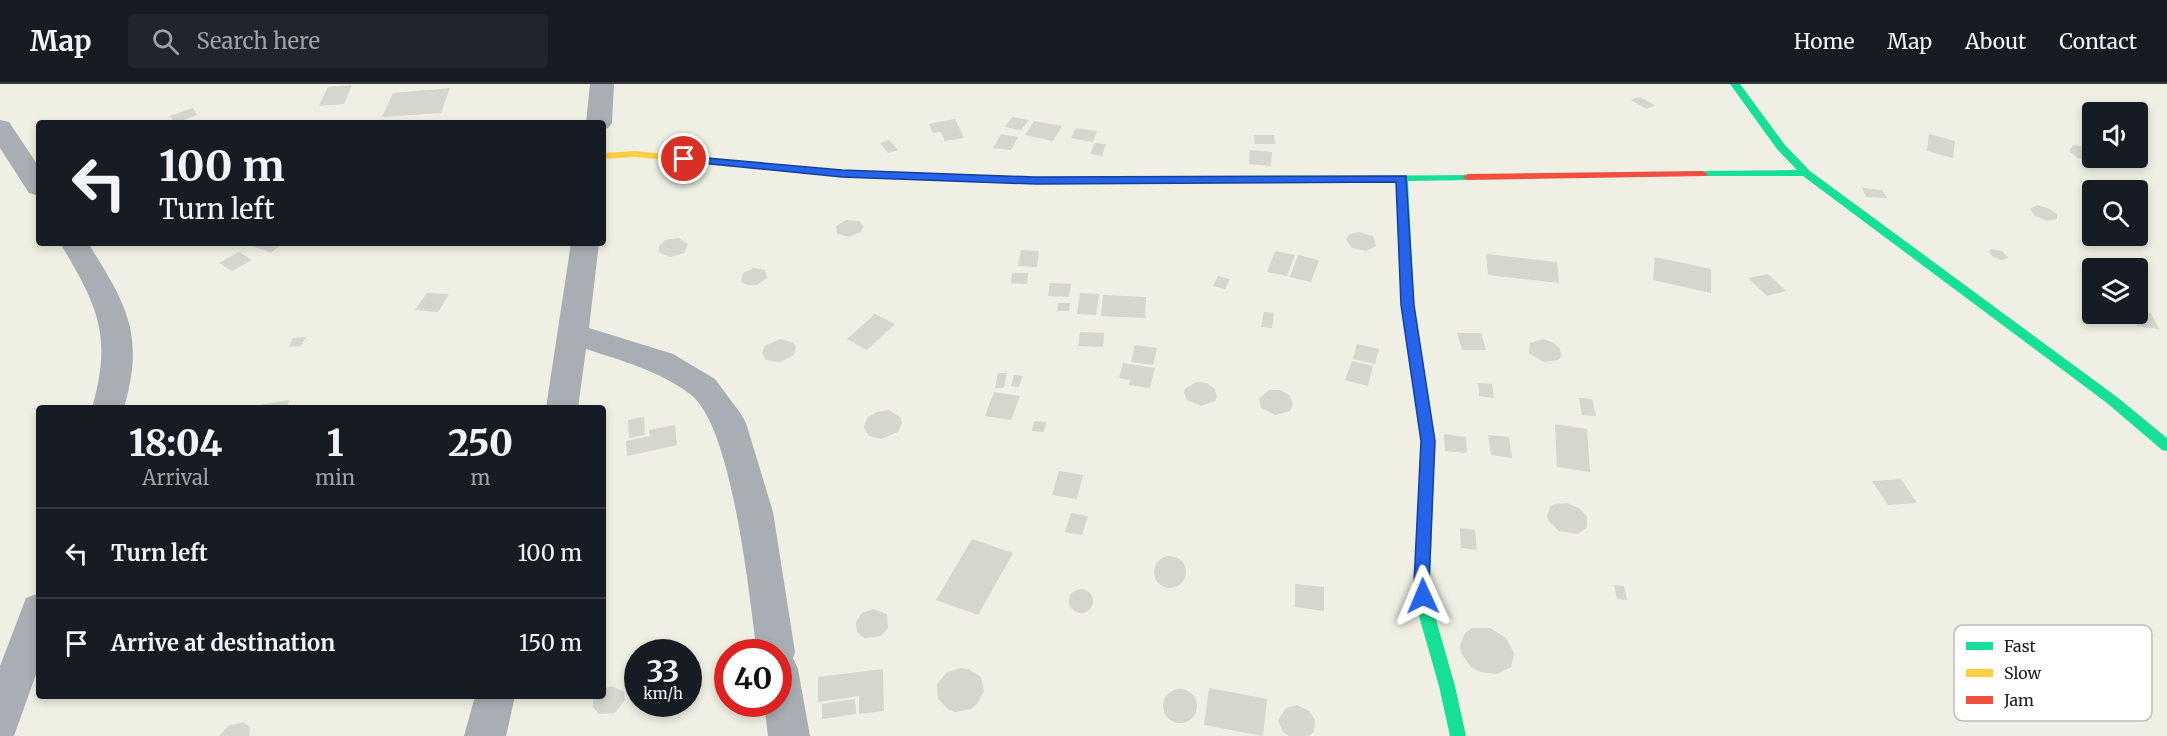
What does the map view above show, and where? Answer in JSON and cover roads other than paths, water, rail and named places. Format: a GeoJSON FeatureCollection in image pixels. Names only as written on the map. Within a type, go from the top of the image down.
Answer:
{"type":"FeatureCollection","features":[{"type":"Feature","properties":{"kind":"street"},"geometry":{"type":"LineString","coordinates":[[598,120],[602,84]]}},
{"type":"Feature","properties":{"kind":"street"},"geometry":{"type":"LineString","coordinates":[[1735,84],[1781,147],[1806,173],[2112,400],[2167,446]]}},
{"type":"Feature","properties":{"kind":"street"},"geometry":{"type":"LineString","coordinates":[[0,128],[36,182]]}},
{"type":"Feature","properties":{"kind":"street"},"geometry":{"type":"LineString","coordinates":[[606,156],[635,154],[842,174],[1035,181],[1402,179],[1806,173]]}},
{"type":"Feature","properties":{"kind":"street"},"geometry":{"type":"LineString","coordinates":[[1402,179],[1408,305],[1428,441],[1422,583],[1425,609],[1447,686],[1458,736]]}},
{"type":"Feature","properties":{"kind":"street"},"geometry":{"type":"LineString","coordinates":[[76,246],[104,292],[119,332],[117,384],[109,405]]}},
{"type":"Feature","properties":{"kind":"street"},"geometry":{"type":"LineString","coordinates":[[562,405],[585,246]]}},
{"type":"Feature","properties":{"kind":"street"},"geometry":{"type":"LineString","coordinates":[[573,334],[662,362],[704,387],[729,423],[755,512],[774,639]]}},
{"type":"Feature","properties":{"kind":"street"},"geometry":{"type":"LineString","coordinates":[[0,723],[36,618]]}},
{"type":"Feature","properties":{"kind":"street"},"geometry":{"type":"LineString","coordinates":[[486,736],[494,699]]}},
{"type":"Feature","properties":{"kind":"street"},"geometry":{"type":"LineString","coordinates":[[786,717],[789,736]]}}]}
